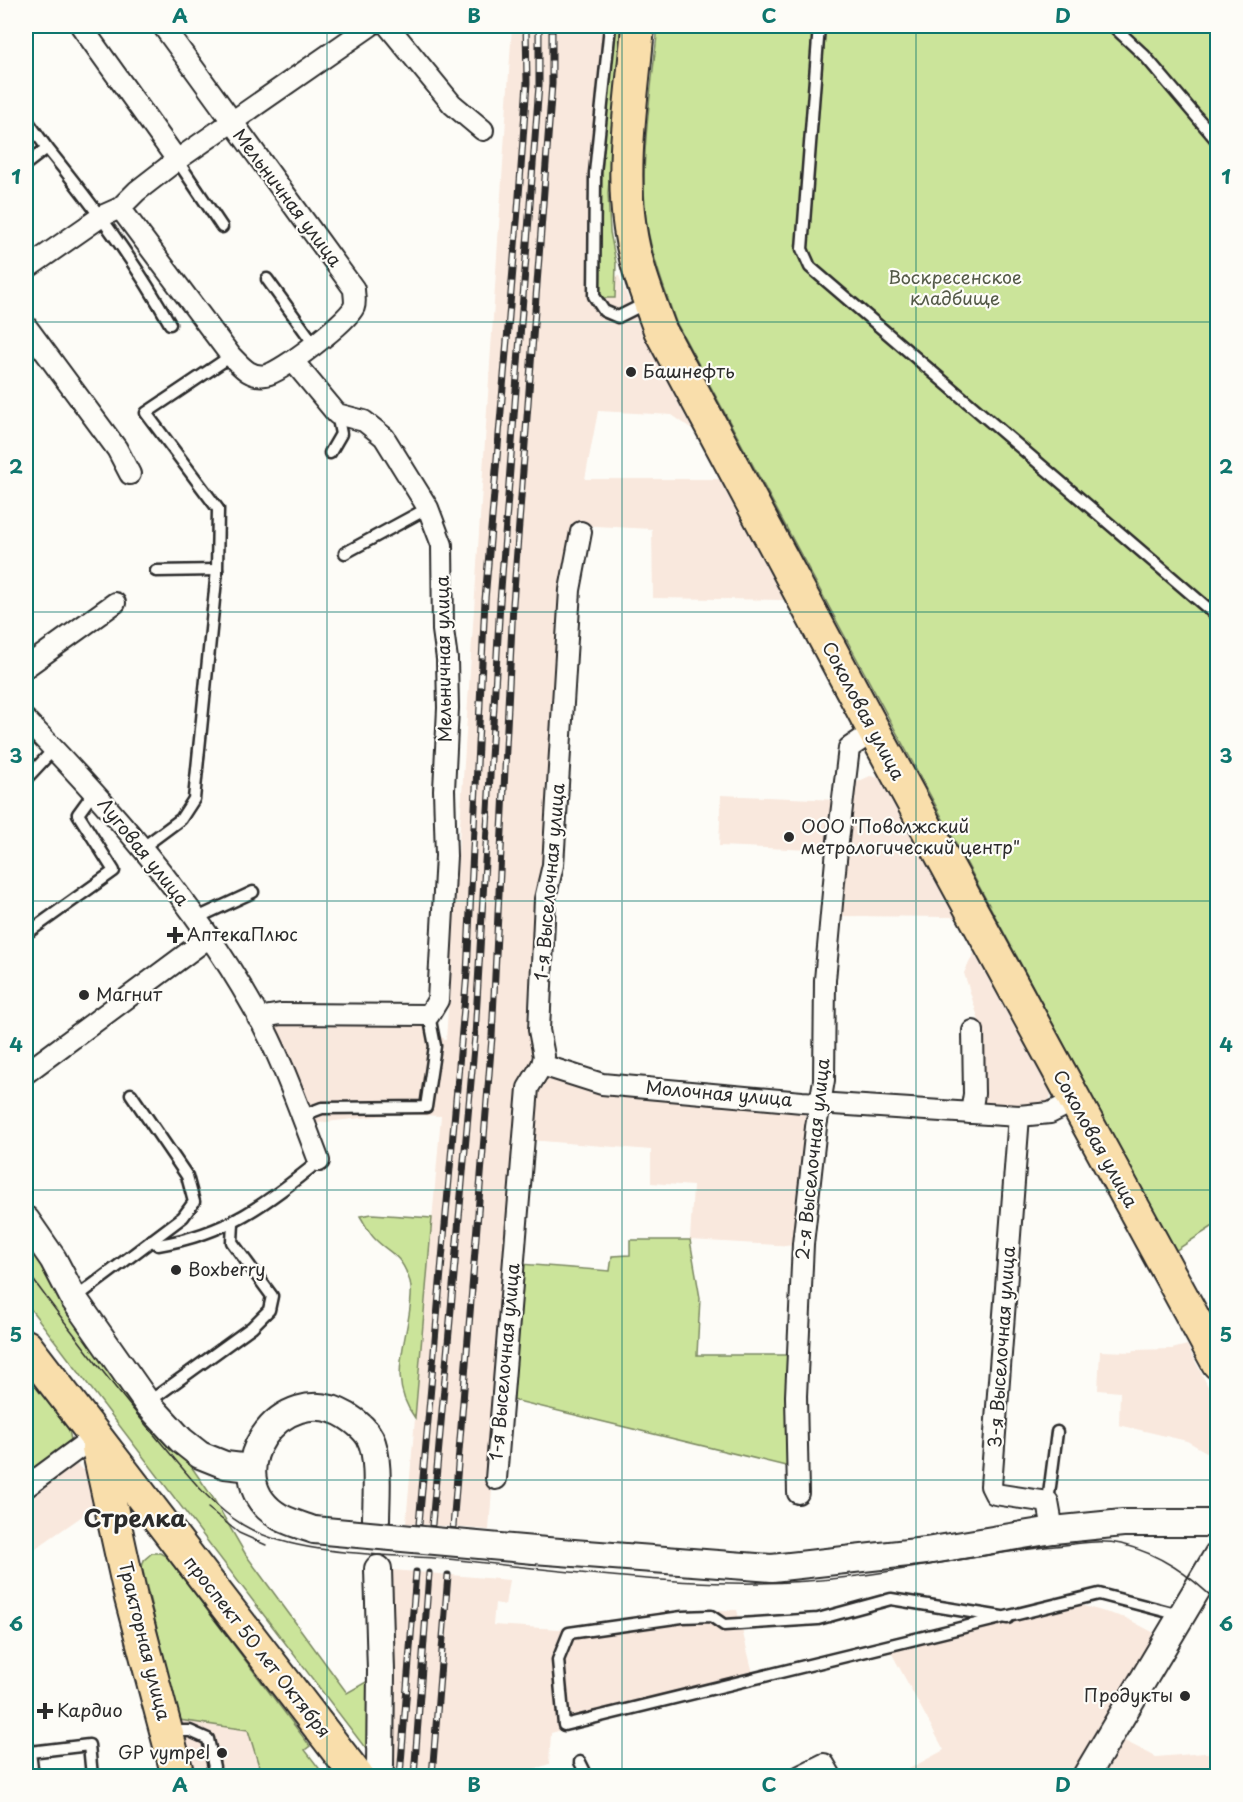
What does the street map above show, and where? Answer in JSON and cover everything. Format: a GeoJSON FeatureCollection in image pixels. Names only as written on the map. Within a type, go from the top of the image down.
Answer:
{"type":"FeatureCollection","features":[{"type":"Feature","properties":{"kind":"main road","name":"Соколовая улица"},"geometry":{"type":"LineString","coordinates":[[639,26],[627,193],[630,229],[641,278],[660,330],[874,731],[1218,1363]]}},
{"type":"Feature","properties":{"kind":"main road","name":"проспект 50 лет Октября"},"geometry":{"type":"LineString","coordinates":[[26,1346],[325,1734],[368,1771]]}},
{"type":"Feature","properties":{"kind":"main road","name":"Тракторная улица"},"geometry":{"type":"LineString","coordinates":[[95,1436],[128,1576],[131,1598],[178,1776]]}},
{"type":"Feature","properties":{"kind":"main road"},"geometry":{"type":"LineString","coordinates":[[128,1576],[134,1557],[151,1545],[165,1543],[183,1550]]}},
{"type":"Feature","properties":{"kind":"street"},"geometry":{"type":"LineString","coordinates":[[81,26],[177,160]]}},
{"type":"Feature","properties":{"kind":"street","name":"Мельничная улица"},"geometry":{"type":"LineString","coordinates":[[120,208],[231,357],[249,374],[267,375],[293,361],[347,318],[355,305],[354,289],[163,26]]}},
{"type":"Feature","properties":{"kind":"street"},"geometry":{"type":"LineString","coordinates":[[26,269],[102,216],[120,208],[137,191],[177,160],[370,26]]}},
{"type":"Feature","properties":{"kind":"street"},"geometry":{"type":"LineString","coordinates":[[388,26],[452,104],[483,130]]}},
{"type":"Feature","properties":{"kind":"street"},"geometry":{"type":"LineString","coordinates":[[26,326],[117,449],[130,474]]}},
{"type":"Feature","properties":{"kind":"street"},"geometry":{"type":"LineString","coordinates":[[293,361],[337,414]]}},
{"type":"Feature","properties":{"kind":"street","name":"Мельничная улица"},"geometry":{"type":"LineString","coordinates":[[337,414],[364,421],[384,437],[428,508],[442,545],[443,630],[447,659],[448,708],[444,790],[446,856],[438,1000],[429,1015]]}},
{"type":"Feature","properties":{"kind":"street","name":"1-я Выселочная улица"},"geometry":{"type":"LineString","coordinates":[[496,1479],[528,1088],[542,1065],[539,1030],[545,898],[553,865],[570,590],[581,532]]}},
{"type":"Feature","properties":{"kind":"street"},"geometry":{"type":"LineString","coordinates":[[26,667],[115,603]]}},
{"type":"Feature","properties":{"kind":"street","name":"Луговая улица"},"geometry":{"type":"LineString","coordinates":[[26,720],[94,792],[197,918],[258,1018],[319,1161]]}},
{"type":"Feature","properties":{"kind":"street","name":"2-я Выселочная улица"},"geometry":{"type":"LineString","coordinates":[[798,1493],[796,1396],[803,1244],[824,1080],[825,980],[837,849],[849,748],[874,731]]}},
{"type":"Feature","properties":{"kind":"street"},"geometry":{"type":"LineString","coordinates":[[26,1073],[208,938]]}},
{"type":"Feature","properties":{"kind":"street"},"geometry":{"type":"LineString","coordinates":[[258,1018],[281,1014],[429,1015]]}},
{"type":"Feature","properties":{"kind":"street"},"geometry":{"type":"LineString","coordinates":[[971,1113],[974,1094],[973,1031]]}},
{"type":"Feature","properties":{"kind":"street","name":"Молочная улица"},"geometry":{"type":"LineString","coordinates":[[542,1065],[602,1084],[971,1113],[1019,1116],[1050,1113],[1074,1101]]}},
{"type":"Feature","properties":{"kind":"street","name":"3-я Выселочная улица"},"geometry":{"type":"LineString","coordinates":[[1019,1116],[991,1486],[995,1494],[1048,1502]]}},
{"type":"Feature","properties":{"kind":"street"},"geometry":{"type":"LineString","coordinates":[[26,1220],[53,1259],[74,1299],[147,1403],[182,1440],[200,1455],[225,1465],[251,1468]]}},
{"type":"Feature","properties":{"kind":"street"},"geometry":{"type":"LineString","coordinates":[[376,1521],[375,1466],[370,1438],[353,1420],[341,1413],[309,1407],[292,1410],[268,1430],[257,1448],[251,1468],[253,1482],[262,1499],[278,1516],[314,1530],[772,1568],[926,1551],[1053,1530],[1123,1523],[1218,1523]]}},
{"type":"Feature","properties":{"kind":"street"},"geometry":{"type":"LineString","coordinates":[[26,1487],[95,1436]]}},
{"type":"Feature","properties":{"kind":"street"},"geometry":{"type":"LineString","coordinates":[[1048,1502],[1053,1530]]}},
{"type":"Feature","properties":{"kind":"street"},"geometry":{"type":"LineString","coordinates":[[1086,1776],[1218,1554]]}},
{"type":"Feature","properties":{"kind":"street"},"geometry":{"type":"LineString","coordinates":[[368,1771],[381,1671],[378,1569]]}},
{"type":"Feature","properties":{"kind":"street"},"geometry":{"type":"LineString","coordinates":[[800,1776],[824,1764],[831,1776]]}},
{"type":"Feature","properties":{"kind":"lane"},"geometry":{"type":"LineString","coordinates":[[610,26],[596,173],[594,296],[603,311],[618,317],[650,301]]}},
{"type":"Feature","properties":{"kind":"lane"},"geometry":{"type":"LineString","coordinates":[[819,26],[802,249],[810,267],[1218,616]]}},
{"type":"Feature","properties":{"kind":"lane"},"geometry":{"type":"LineString","coordinates":[[1113,26],[1144,56],[1218,142]]}},
{"type":"Feature","properties":{"kind":"lane"},"geometry":{"type":"LineString","coordinates":[[26,119],[102,216],[141,272],[170,324]]}},
{"type":"Feature","properties":{"kind":"lane"},"geometry":{"type":"LineString","coordinates":[[26,164],[47,148]]}},
{"type":"Feature","properties":{"kind":"lane"},"geometry":{"type":"LineString","coordinates":[[177,160],[222,226]]}},
{"type":"Feature","properties":{"kind":"lane"},"geometry":{"type":"LineString","coordinates":[[267,279],[314,344]]}},
{"type":"Feature","properties":{"kind":"lane"},"geometry":{"type":"LineString","coordinates":[[142,848],[181,819],[194,800],[217,570],[218,509],[147,413],[231,357]]}},
{"type":"Feature","properties":{"kind":"lane"},"geometry":{"type":"LineString","coordinates":[[330,453],[341,434],[337,414]]}},
{"type":"Feature","properties":{"kind":"lane"},"geometry":{"type":"LineString","coordinates":[[345,553],[428,508]]}},
{"type":"Feature","properties":{"kind":"lane"},"geometry":{"type":"LineString","coordinates":[[156,571],[217,570]]}},
{"type":"Feature","properties":{"kind":"lane"},"geometry":{"type":"LineString","coordinates":[[26,779],[54,749]]}},
{"type":"Feature","properties":{"kind":"lane"},"geometry":{"type":"LineString","coordinates":[[26,934],[114,871],[78,814],[94,792]]}},
{"type":"Feature","properties":{"kind":"lane"},"geometry":{"type":"LineString","coordinates":[[197,918],[253,892]]}},
{"type":"Feature","properties":{"kind":"lane"},"geometry":{"type":"LineString","coordinates":[[301,1116],[322,1108],[426,1107],[435,1046],[429,1015]]}},
{"type":"Feature","properties":{"kind":"lane"},"geometry":{"type":"LineString","coordinates":[[74,1299],[183,1216],[194,1202],[188,1176],[131,1094]]}},
{"type":"Feature","properties":{"kind":"lane"},"geometry":{"type":"LineString","coordinates":[[152,1240],[158,1245],[188,1240],[233,1223],[274,1196],[319,1161]]}},
{"type":"Feature","properties":{"kind":"lane"},"geometry":{"type":"LineString","coordinates":[[147,1403],[252,1328],[269,1310],[272,1296],[232,1242],[233,1223]]}},
{"type":"Feature","properties":{"kind":"lane"},"geometry":{"type":"LineString","coordinates":[[1048,1502],[1057,1432]]}},
{"type":"Feature","properties":{"kind":"lane"},"geometry":{"type":"LineString","coordinates":[[1008,1618],[891,1599],[818,1619],[724,1625],[711,1616],[682,1617],[569,1633],[558,1660],[564,1725],[1008,1618],[1099,1594],[1181,1615]]}},
{"type":"Feature","properties":{"kind":"lane"},"geometry":{"type":"LineString","coordinates":[[166,1731],[190,1731],[208,1739],[214,1767],[208,1776]]}},
{"type":"Feature","properties":{"kind":"lane"},"geometry":{"type":"LineString","coordinates":[[33,1776],[28,1748],[89,1744],[92,1776]]}},
{"type":"Feature","properties":{"kind":"lane"},"geometry":{"type":"LineString","coordinates":[[580,1762],[587,1776]]}},
{"type":"Feature","properties":{"kind":"shaded area"},"geometry":{"type":"Polygon","coordinates":[[[512,26],[613,26],[602,171],[600,298],[615,298],[616,276],[619,276],[644,337],[692,429],[672,415],[598,411],[585,479],[719,479],[784,600],[653,598],[652,529],[577,525],[545,863],[537,908],[531,1072],[800,1110],[807,1117],[810,1129],[795,1246],[690,1240],[693,1186],[651,1183],[651,1150],[518,1139],[489,1530],[406,1523],[441,1116],[398,1114],[317,1123],[297,1087],[275,1026],[281,1020],[422,1024],[446,1040],[512,26]]]}},
{"type":"Feature","properties":{"kind":"shaded area"},"geometry":{"type":"Polygon","coordinates":[[[870,776],[879,778],[955,917],[837,916],[848,801],[855,783],[870,776]]]}},
{"type":"Feature","properties":{"kind":"shaded area"},"geometry":{"type":"Polygon","coordinates":[[[721,795],[838,800],[832,851],[719,846],[721,795]]]}},
{"type":"Feature","properties":{"kind":"shaded area"},"geometry":{"type":"Polygon","coordinates":[[[974,953],[1051,1094],[1049,1103],[1022,1109],[977,1106],[981,1027],[964,973],[974,953]]]}},
{"type":"Feature","properties":{"kind":"shaded area"},"geometry":{"type":"Polygon","coordinates":[[[1187,1345],[1217,1404],[1217,1458],[1187,1441],[1119,1425],[1120,1392],[1098,1390],[1100,1351],[1132,1352],[1133,1350],[1172,1349],[1187,1345]]]}},
{"type":"Feature","properties":{"kind":"shaded area"},"geometry":{"type":"Polygon","coordinates":[[[77,1465],[86,1473],[94,1508],[26,1555],[26,1497],[67,1468],[77,1465]]]}},
{"type":"Feature","properties":{"kind":"shaded area"},"geometry":{"type":"Polygon","coordinates":[[[370,1568],[509,1580],[505,1605],[495,1603],[493,1625],[559,1629],[667,1611],[737,1610],[754,1677],[551,1733],[549,1764],[515,1776],[388,1776],[369,1753],[370,1568]]]}},
{"type":"Feature","properties":{"kind":"shaded area"},"geometry":{"type":"Polygon","coordinates":[[[1056,1598],[1126,1618],[1158,1635],[1074,1776],[896,1776],[944,1750],[886,1643],[1056,1598]]]}},
{"type":"Feature","properties":{"kind":"shaded area","name":"GP vympel"},"geometry":{"type":"Polygon","coordinates":[[[179,1720],[248,1730],[262,1776],[195,1776],[179,1720]]]}},
{"type":"Feature","properties":{"kind":"shaded area"},"geometry":{"type":"Polygon","coordinates":[[[1119,1738],[1156,1757],[1217,1752],[1217,1776],[1096,1776],[1119,1738]]]}},
{"type":"Feature","properties":{"kind":"green space"},"geometry":{"type":"Polygon","coordinates":[[[613,26],[621,26],[608,193],[610,232],[616,263],[615,298],[600,298],[602,171],[613,26]]]}},
{"type":"Feature","properties":{"kind":"green space","name":"Воскресенское кладбище"},"geometry":{"type":"Polygon","coordinates":[[[658,26],[1217,26],[1218,1223],[1175,1251],[676,322],[653,251],[647,226],[645,203],[645,153],[658,26]]]}},
{"type":"Feature","properties":{"kind":"green space"},"geometry":{"type":"Polygon","coordinates":[[[372,1214],[432,1218],[415,1418],[402,1391],[400,1378],[411,1284],[405,1268],[394,1254],[373,1237],[360,1216],[372,1214]]]}},
{"type":"Feature","properties":{"kind":"green space"},"geometry":{"type":"Polygon","coordinates":[[[26,1236],[213,1498],[246,1555],[347,1693],[373,1678],[369,1753],[26,1303],[26,1236]]]}},
{"type":"Feature","properties":{"kind":"green space"},"geometry":{"type":"Polygon","coordinates":[[[630,1240],[690,1240],[700,1298],[697,1355],[791,1355],[790,1467],[497,1396],[507,1263],[610,1271],[612,1256],[630,1255],[630,1240]]]}},
{"type":"Feature","properties":{"kind":"green space"},"geometry":{"type":"Polygon","coordinates":[[[26,1373],[69,1430],[71,1440],[68,1448],[26,1477],[26,1373]]]}},
{"type":"Feature","properties":{"kind":"green space"},"geometry":{"type":"Polygon","coordinates":[[[152,1553],[160,1553],[167,1557],[310,1746],[305,1750],[325,1776],[262,1776],[248,1730],[179,1720],[142,1567],[144,1560],[152,1553]]]}},
{"type":"Feature","properties":{"kind":"tram line"},"geometry":{"type":"LineString","coordinates":[[26,1270],[109,1380],[200,1488],[220,1508],[243,1525],[288,1543],[341,1552],[447,1559],[597,1575],[749,1583],[799,1582],[849,1577],[1029,1549],[1105,1542],[1135,1548],[1174,1567],[1197,1583],[1218,1603]]}},
{"type":"Feature","properties":{"kind":"tram line"},"geometry":{"type":"LineString","coordinates":[[208,1508],[239,1533],[266,1545]]}},
{"type":"Feature","properties":{"kind":"railway"},"geometry":{"type":"LineString","coordinates":[[419,1524],[467,973],[485,600],[518,210],[527,83],[526,26]]}},
{"type":"Feature","properties":{"kind":"railway"},"geometry":{"type":"LineString","coordinates":[[432,1525],[475,1036],[500,602],[539,85],[539,26]]}},
{"type":"Feature","properties":{"kind":"railway"},"geometry":{"type":"LineString","coordinates":[[453,1527],[492,1037],[513,604],[552,84],[552,26]]}},
{"type":"Feature","properties":{"kind":"railway"},"geometry":{"type":"LineString","coordinates":[[400,1776],[416,1572]]}},
{"type":"Feature","properties":{"kind":"railway"},"geometry":{"type":"LineString","coordinates":[[414,1776],[429,1573]]}},
{"type":"Feature","properties":{"kind":"railway"},"geometry":{"type":"LineString","coordinates":[[432,1776],[448,1575]]}},
{"type":"Feature","properties":{"kind":"place","name":"Башнефть"},"geometry":{"type":"Point","coordinates":[631,372]}},
{"type":"Feature","properties":{"kind":"place","name":"ООО \"Поволжский метрологический центр\""},"geometry":{"type":"Point","coordinates":[789,837]}},
{"type":"Feature","properties":{"kind":"place","name":"АптекаПлюс"},"geometry":{"type":"Point","coordinates":[175,935]}},
{"type":"Feature","properties":{"kind":"place","name":"Магнит"},"geometry":{"type":"Point","coordinates":[84,995]}},
{"type":"Feature","properties":{"kind":"place","name":"Boxberry"},"geometry":{"type":"Point","coordinates":[176,1270]}},
{"type":"Feature","properties":{"kind":"place","name":"Продукты"},"geometry":{"type":"Point","coordinates":[1185,1696]}},
{"type":"Feature","properties":{"kind":"place","name":"Кардио"},"geometry":{"type":"Point","coordinates":[45,1711]}},
{"type":"Feature","properties":{"kind":"place","name":"GP vympel"},"geometry":{"type":"Point","coordinates":[222,1753]}},
{"type":"Feature","properties":{"kind":"district","name":"Стрелка"},"geometry":{"type":"Point","coordinates":[135,1519]}}]}
